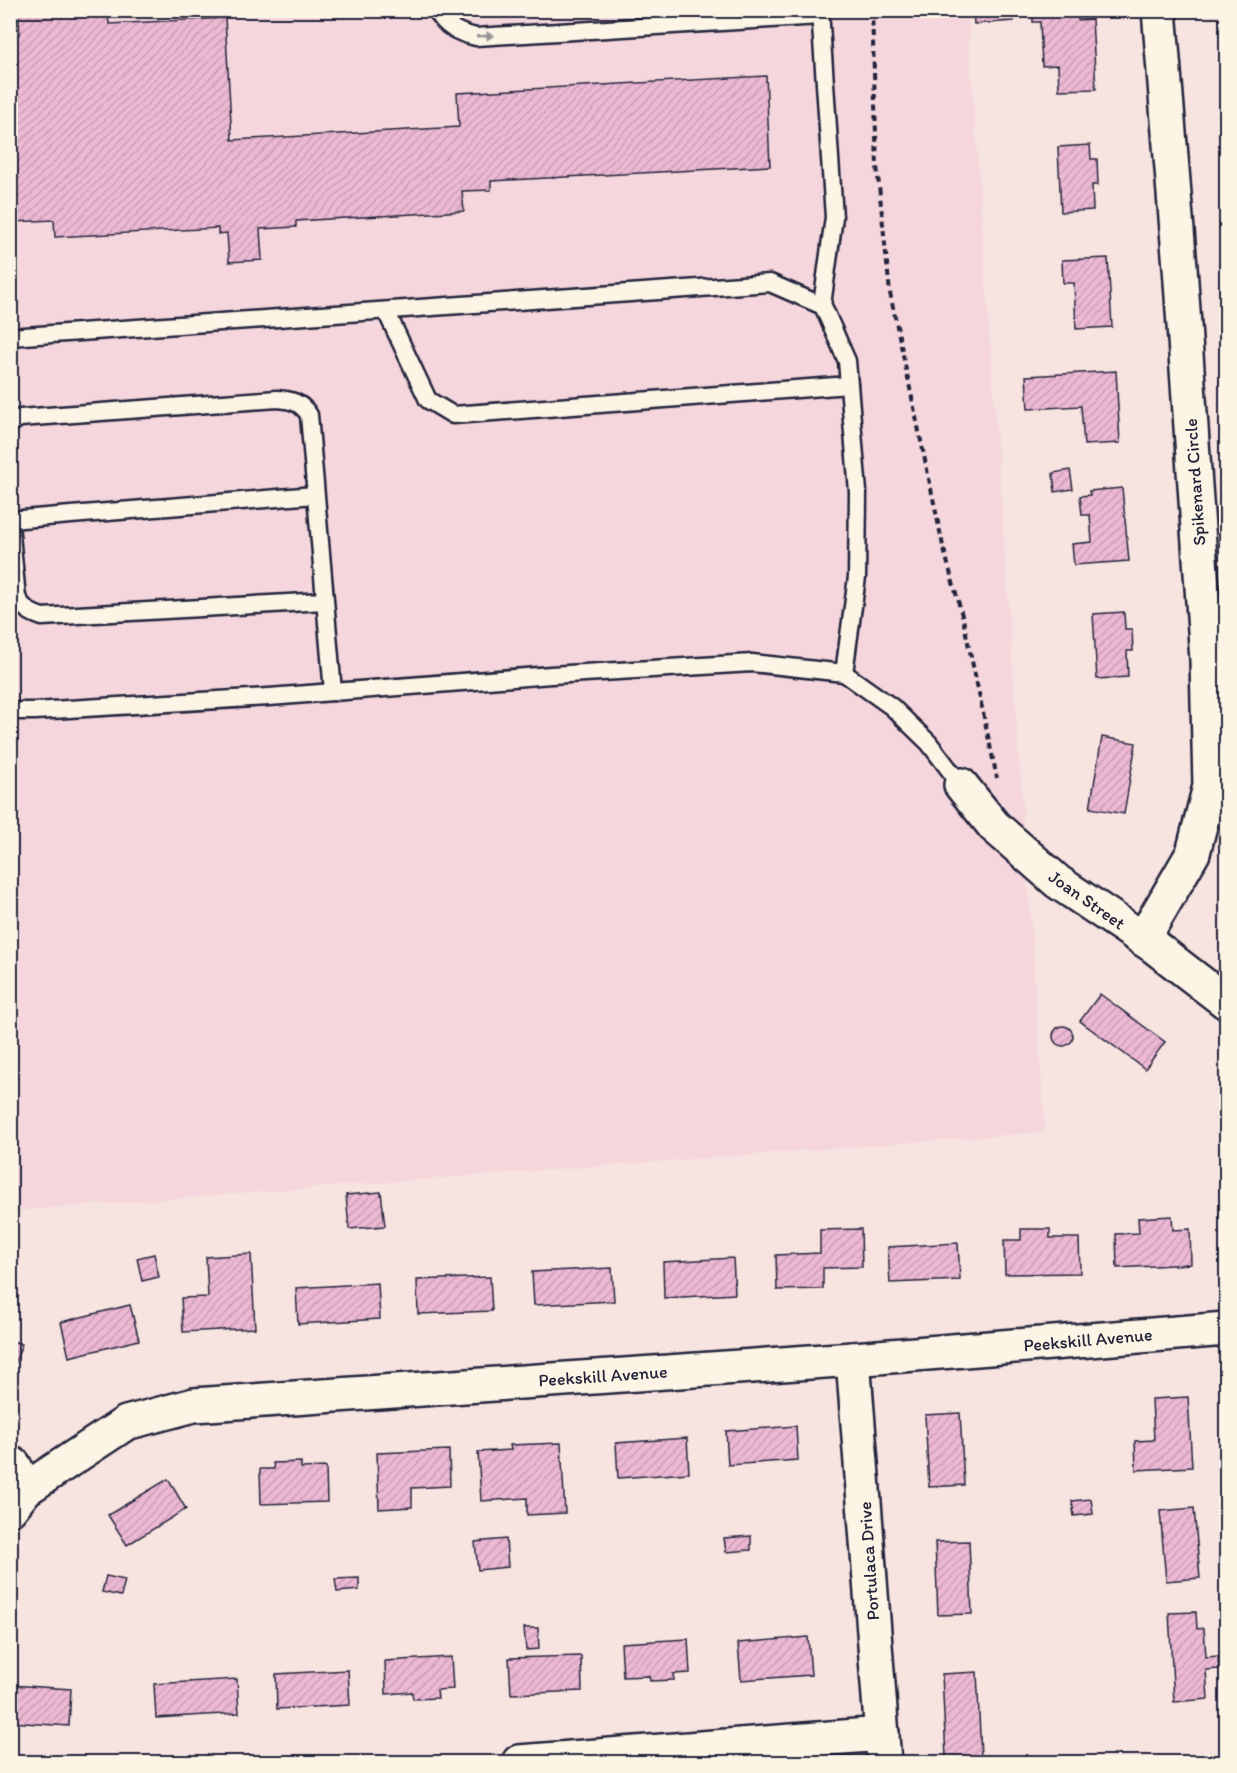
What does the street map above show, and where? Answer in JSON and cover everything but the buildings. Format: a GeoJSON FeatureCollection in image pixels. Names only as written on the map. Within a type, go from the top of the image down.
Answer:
{"type":"FeatureCollection","features":[{"type":"Feature","properties":{"kind":"street","name":"Spikenard Circle"},"geometry":{"type":"LineString","coordinates":[[1143,939],[1193,853],[1210,786],[1207,660],[1180,267],[1159,10]]}},
{"type":"Feature","properties":{"kind":"street","name":"Joan Street"},"geometry":{"type":"LineString","coordinates":[[962,785],[994,826],[1058,882],[1143,939],[1227,1002]]}},
{"type":"Feature","properties":{"kind":"street","name":"Peekskill Avenue"},"geometry":{"type":"LineString","coordinates":[[16,1487],[126,1423],[194,1405],[853,1359],[1227,1329]]}},
{"type":"Feature","properties":{"kind":"street","name":"Portulaca Drive"},"geometry":{"type":"LineString","coordinates":[[853,1359],[883,1748]]}},
{"type":"Feature","properties":{"kind":"street"},"geometry":{"type":"LineString","coordinates":[[519,1762],[883,1748]]}},
{"type":"Feature","properties":{"kind":"lane"},"geometry":{"type":"LineString","coordinates":[[437,10],[442,20],[451,28],[462,34],[476,37],[820,13],[834,217],[822,305],[847,361],[858,492],[857,577],[844,673]]}},
{"type":"Feature","properties":{"kind":"lane"},"geometry":{"type":"LineString","coordinates":[[10,337],[771,284],[822,305]]}},
{"type":"Feature","properties":{"kind":"lane"},"geometry":{"type":"LineString","coordinates":[[386,311],[428,400],[453,414],[849,385]]}},
{"type":"Feature","properties":{"kind":"lane"},"geometry":{"type":"LineString","coordinates":[[10,423],[20,418],[265,400],[292,400],[304,407],[309,415],[333,692]]}},
{"type":"Feature","properties":{"kind":"lane"},"geometry":{"type":"LineString","coordinates":[[315,495],[10,522],[17,598],[23,607],[42,617],[324,601]]}},
{"type":"Feature","properties":{"kind":"lane"},"geometry":{"type":"LineString","coordinates":[[10,711],[333,692],[552,675],[752,663],[844,673],[892,707],[929,743],[962,785]]}},
{"type":"Feature","properties":{"kind":"path"},"geometry":{"type":"LineString","coordinates":[[872,10],[878,166],[890,293],[943,546],[963,619],[999,788]]}},
{"type":"Feature","properties":{"kind":"shaded area"},"geometry":{"type":"Polygon","coordinates":[[[11,11],[967,11],[1045,1132],[11,1211],[11,11]]]}}]}
